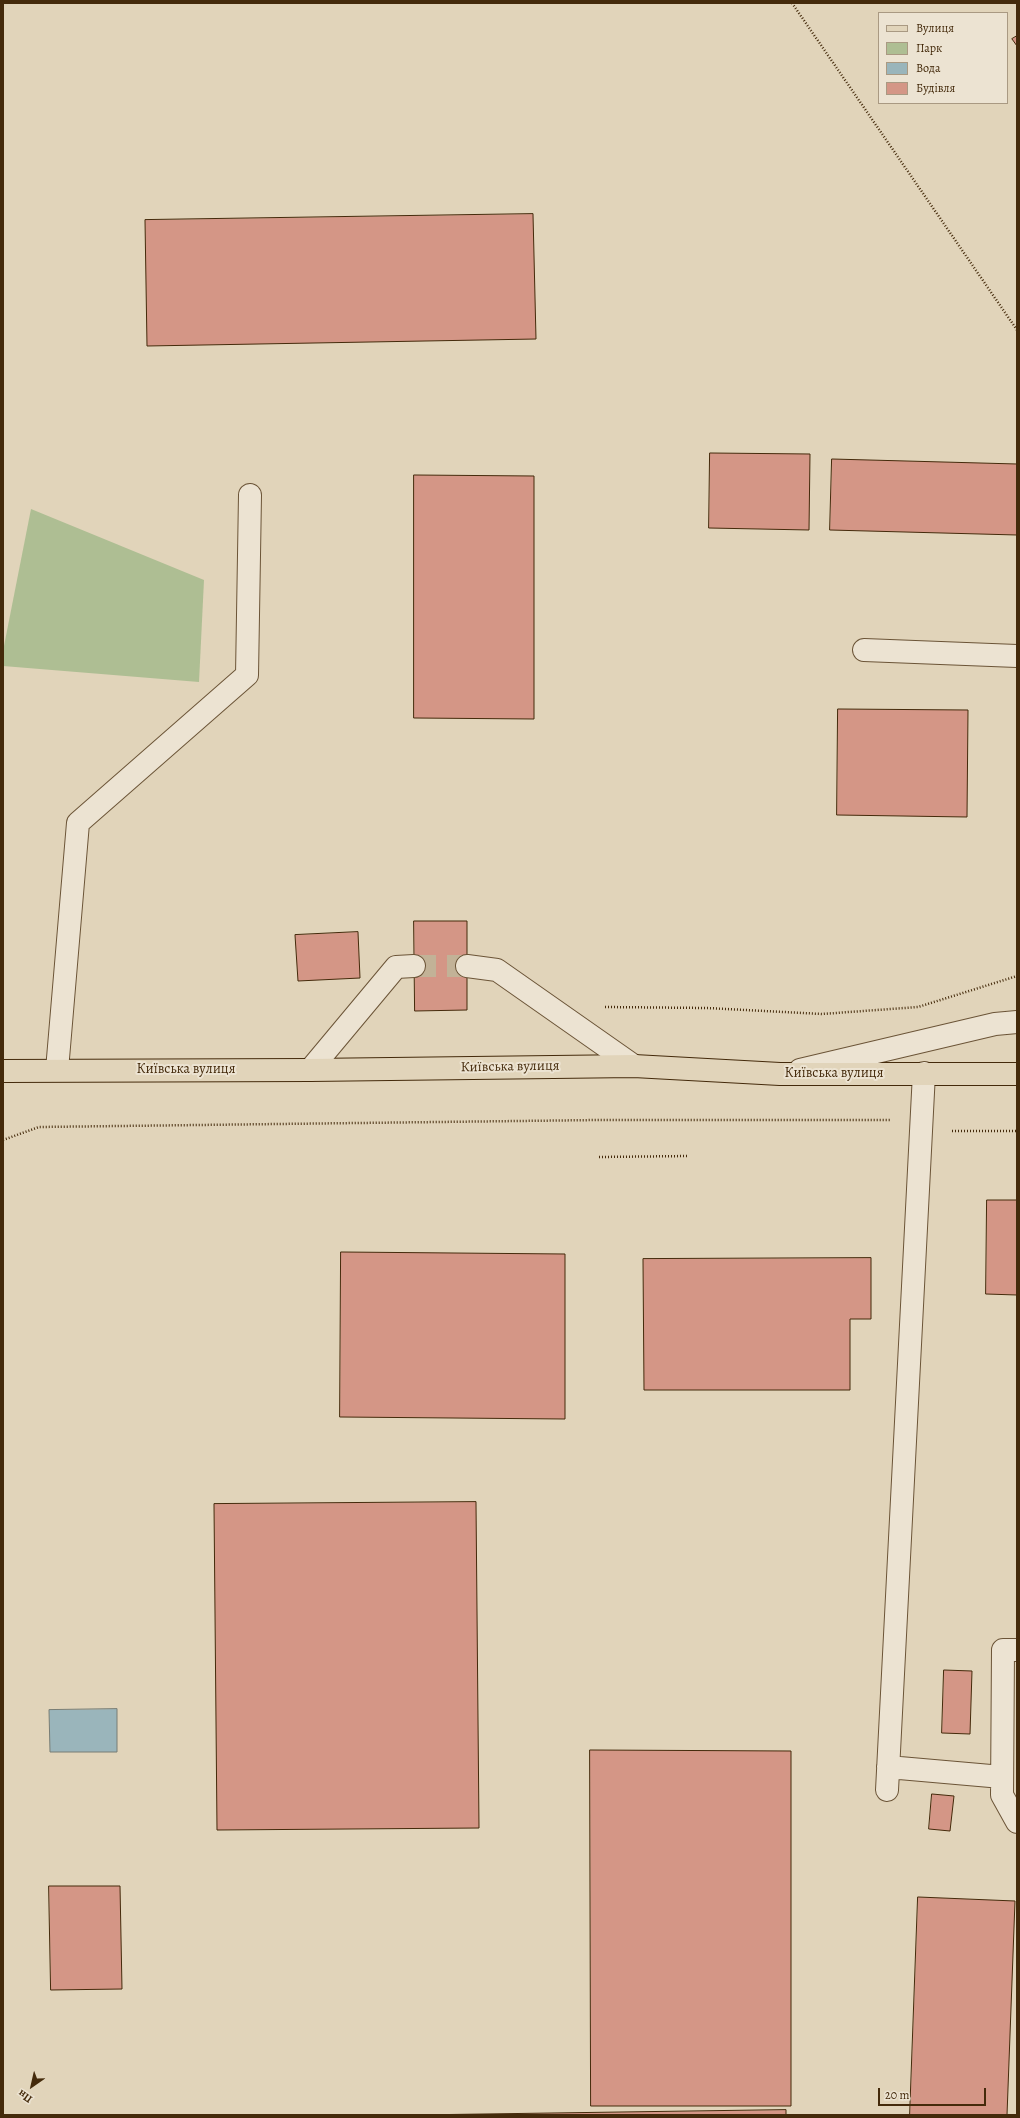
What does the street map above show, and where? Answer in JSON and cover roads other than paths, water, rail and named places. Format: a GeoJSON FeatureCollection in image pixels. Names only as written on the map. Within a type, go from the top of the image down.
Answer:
{"type":"FeatureCollection","features":[{"type":"Feature","properties":{"kind":"main road","name":"Київська вулиця"},"geometry":{"type":"LineString","coordinates":[[3,1071],[310,1070],[634,1066],[780,1074],[1017,1074]]}},
{"type":"Feature","properties":{"kind":"lane"},"geometry":{"type":"LineString","coordinates":[[57,1070],[78,823],[247,675],[250,495]]}},
{"type":"Feature","properties":{"kind":"lane"},"geometry":{"type":"LineString","coordinates":[[864,650],[1017,656]]}},
{"type":"Feature","properties":{"kind":"lane"},"geometry":{"type":"LineString","coordinates":[[310,1070],[396,967],[414,966]]}},
{"type":"Feature","properties":{"kind":"lane"},"geometry":{"type":"LineString","coordinates":[[467,966],[497,970],[634,1066]]}},
{"type":"Feature","properties":{"kind":"lane"},"geometry":{"type":"LineString","coordinates":[[780,1074],[995,1024],[1017,1022]]}},
{"type":"Feature","properties":{"kind":"lane"},"geometry":{"type":"LineString","coordinates":[[887,1790],[924,1073]]}},
{"type":"Feature","properties":{"kind":"lane"},"geometry":{"type":"LineString","coordinates":[[1017,1650],[1003,1650],[1002,1777],[1002,1795],[1017,1822]]}},
{"type":"Feature","properties":{"kind":"lane"},"geometry":{"type":"LineString","coordinates":[[888,1767],[1002,1777]]}},
{"type":"Feature","properties":{"kind":"water"},"geometry":{"type":"Polygon","coordinates":[[[117,1709],[117,1752],[50,1752],[49,1710],[117,1709]]]}},
{"type":"Feature","properties":{"kind":"tunnel"},"geometry":{"type":"LineString","coordinates":[[414,966],[467,966]]}}]}
